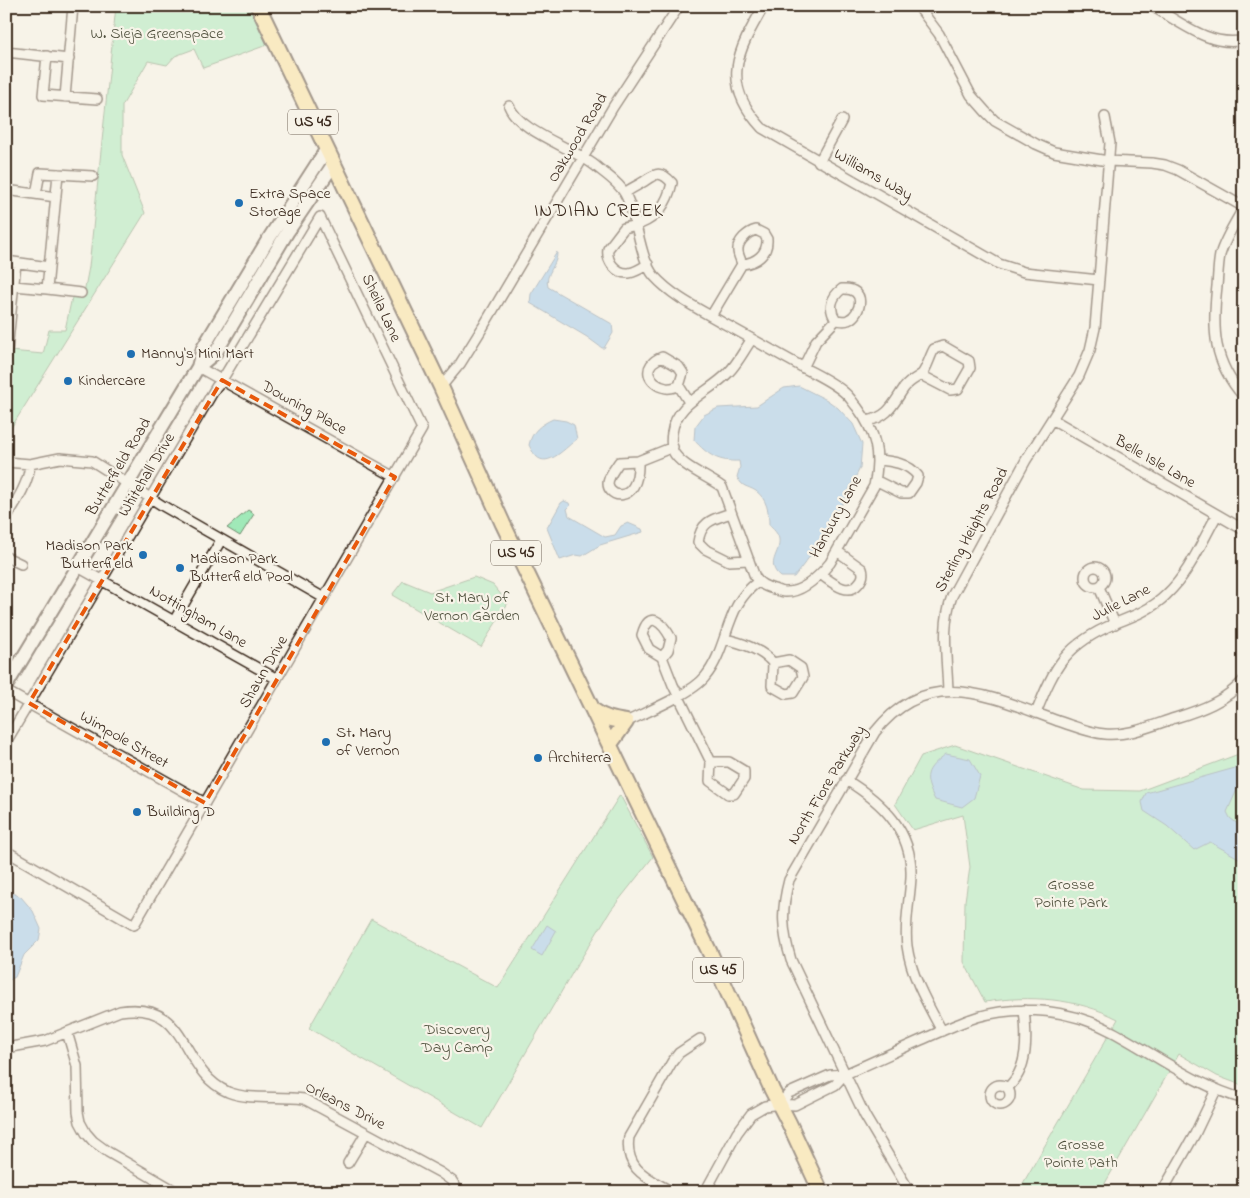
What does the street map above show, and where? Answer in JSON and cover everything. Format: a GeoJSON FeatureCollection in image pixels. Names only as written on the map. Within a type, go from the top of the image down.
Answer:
{"type":"FeatureCollection","features":[{"type":"Feature","properties":{"kind":"main road","name":"US 45"},"geometry":{"type":"LineString","coordinates":[[258,6],[441,387],[502,524],[610,744],[711,955],[772,1090],[822,1192]]}},
{"type":"Feature","properties":{"kind":"main road","name":"Butterfield Road"},"geometry":{"type":"LineString","coordinates":[[6,686],[198,367],[203,348],[266,242],[326,150]]}},
{"type":"Feature","properties":{"kind":"main road","name":"Butterfield Road"},"geometry":{"type":"LineString","coordinates":[[198,367],[216,352],[288,231],[333,165]]}},
{"type":"Feature","properties":{"kind":"main road"},"geometry":{"type":"LineString","coordinates":[[592,710],[599,715],[613,720],[626,722],[610,744]]}},
{"type":"Feature","properties":{"kind":"street"},"geometry":{"type":"LineString","coordinates":[[65,97],[73,6]]}},
{"type":"Feature","properties":{"kind":"street","name":"Oakwood Road"},"geometry":{"type":"LineString","coordinates":[[441,387],[460,364],[612,107],[678,6]]}},
{"type":"Feature","properties":{"kind":"street","name":"Williams Way"},"geometry":{"type":"LineString","coordinates":[[764,6],[746,38],[737,64],[737,83],[740,97],[751,116],[762,128],[999,264],[1011,269],[1038,274],[1099,280]]}},
{"type":"Feature","properties":{"kind":"street"},"geometry":{"type":"LineString","coordinates":[[918,6],[939,34],[971,95],[996,121],[1054,152],[1108,161],[1165,165],[1178,170],[1244,207],[1228,234],[1220,256],[1214,325],[1215,340],[1223,365],[1230,379],[1244,396]]}},
{"type":"Feature","properties":{"kind":"street"},"geometry":{"type":"LineString","coordinates":[[1152,6],[1207,37],[1220,41],[1244,40]]}},
{"type":"Feature","properties":{"kind":"street"},"geometry":{"type":"LineString","coordinates":[[6,52],[69,59]]}},
{"type":"Feature","properties":{"kind":"street"},"geometry":{"type":"LineString","coordinates":[[47,56],[43,95],[96,99]]}},
{"type":"Feature","properties":{"kind":"street","name":"Hanbury Lane"},"geometry":{"type":"LineString","coordinates":[[509,106],[516,117],[526,125],[583,157],[596,166],[625,193],[638,226],[648,264],[653,275],[678,297],[846,393],[867,421],[875,441],[877,460],[874,486],[830,563],[811,582],[798,589],[786,592],[770,588],[758,582]]}},
{"type":"Feature","properties":{"kind":"street","name":"Sterling Heights Road"},"geometry":{"type":"LineString","coordinates":[[948,691],[945,635],[946,619],[952,596],[1026,460],[1079,376],[1093,339],[1110,143],[1105,118]]}},
{"type":"Feature","properties":{"kind":"street"},"geometry":{"type":"LineString","coordinates":[[819,162],[842,120]]}},
{"type":"Feature","properties":{"kind":"street"},"geometry":{"type":"LineString","coordinates":[[36,194],[40,173],[93,176]]}},
{"type":"Feature","properties":{"kind":"street"},"geometry":{"type":"LineString","coordinates":[[47,289],[58,174]]}},
{"type":"Feature","properties":{"kind":"street"},"geometry":{"type":"LineString","coordinates":[[625,193],[652,174],[658,174],[667,178],[672,183],[668,198],[655,215],[638,226],[624,228],[608,249],[608,260],[612,266],[628,273],[648,264]]}},
{"type":"Feature","properties":{"kind":"street"},"geometry":{"type":"LineString","coordinates":[[6,190],[56,197]]}},
{"type":"Feature","properties":{"kind":"street","name":"Sheila Lane"},"geometry":{"type":"LineString","coordinates":[[316,225],[320,217],[418,420]]}},
{"type":"Feature","properties":{"kind":"street","name":"Whitehall Drive"},"geometry":{"type":"LineString","coordinates":[[6,742],[216,388],[316,225]]}},
{"type":"Feature","properties":{"kind":"street"},"geometry":{"type":"LineString","coordinates":[[6,261],[49,267]]}},
{"type":"Feature","properties":{"kind":"street"},"geometry":{"type":"LineString","coordinates":[[6,361],[16,263]]}},
{"type":"Feature","properties":{"kind":"street"},"geometry":{"type":"LineString","coordinates":[[711,316],[742,264]]}},
{"type":"Feature","properties":{"kind":"street"},"geometry":{"type":"LineString","coordinates":[[14,286],[81,293]]}},
{"type":"Feature","properties":{"kind":"street"},"geometry":{"type":"LineString","coordinates":[[803,368],[816,341],[836,320]]}},
{"type":"Feature","properties":{"kind":"street"},"geometry":{"type":"LineString","coordinates":[[626,722],[698,686],[713,666],[734,609],[751,586],[758,582],[754,577],[750,560],[722,487],[712,479],[684,464],[673,451],[671,437],[673,424],[689,402],[727,374],[752,339]]}},
{"type":"Feature","properties":{"kind":"street"},"geometry":{"type":"LineString","coordinates":[[867,421],[875,420],[886,413],[916,376],[921,375],[950,390],[958,389],[970,368],[969,361],[943,346],[934,349],[921,375]]}},
{"type":"Feature","properties":{"kind":"street","name":"Downing Place"},"geometry":{"type":"LineString","coordinates":[[198,367],[394,477]]}},
{"type":"Feature","properties":{"kind":"street"},"geometry":{"type":"LineString","coordinates":[[679,386],[689,402]]}},
{"type":"Feature","properties":{"kind":"street","name":"Belle Isle Lane"},"geometry":{"type":"LineString","coordinates":[[1052,419],[1244,530]]}},
{"type":"Feature","properties":{"kind":"street","name":"Shaun Drive"},"geometry":{"type":"LineString","coordinates":[[6,851],[134,925],[422,429],[418,420]]}},
{"type":"Feature","properties":{"kind":"street"},"geometry":{"type":"LineString","coordinates":[[638,461],[673,447]]}},
{"type":"Feature","properties":{"kind":"street"},"geometry":{"type":"LineString","coordinates":[[6,462],[30,464],[60,458],[84,459],[100,465],[221,540],[324,598]]}},
{"type":"Feature","properties":{"kind":"street"},"geometry":{"type":"LineString","coordinates":[[875,480],[902,493],[909,493],[916,483],[918,476],[914,471],[896,461],[877,460]]}},
{"type":"Feature","properties":{"kind":"street"},"geometry":{"type":"LineString","coordinates":[[6,518],[22,491],[30,470],[30,464]]}},
{"type":"Feature","properties":{"kind":"street"},"geometry":{"type":"LineString","coordinates":[[731,513],[712,519],[706,524],[700,533],[698,542],[708,551],[729,561],[750,560]]}},
{"type":"Feature","properties":{"kind":"street","name":"Julie Lane"},"geometry":{"type":"LineString","coordinates":[[1036,713],[1048,682],[1065,656],[1088,636],[1140,613],[1167,595],[1186,569],[1217,515]]}},
{"type":"Feature","properties":{"kind":"street"},"geometry":{"type":"LineString","coordinates":[[174,621],[221,540]]}},
{"type":"Feature","properties":{"kind":"street"},"geometry":{"type":"LineString","coordinates":[[820,574],[848,590],[854,588],[859,583],[862,578],[862,569],[837,551]]}},
{"type":"Feature","properties":{"kind":"street"},"geometry":{"type":"LineString","coordinates":[[6,557],[21,564]]}},
{"type":"Feature","properties":{"kind":"street","name":"Nottingham Lane"},"geometry":{"type":"LineString","coordinates":[[78,567],[277,679]]}},
{"type":"Feature","properties":{"kind":"street"},"geometry":{"type":"LineString","coordinates":[[1099,587],[1115,624]]}},
{"type":"Feature","properties":{"kind":"street"},"geometry":{"type":"LineString","coordinates":[[724,639],[737,642],[754,650],[773,663]]}},
{"type":"Feature","properties":{"kind":"street"},"geometry":{"type":"LineString","coordinates":[[662,657],[711,762]]}},
{"type":"Feature","properties":{"kind":"street","name":"North Fiore Parkway"},"geometry":{"type":"LineString","coordinates":[[910,1192],[870,1124],[845,1074],[791,960],[784,939],[784,898],[792,875],[875,732],[894,712],[913,700],[948,691],[971,692],[994,698],[1087,731],[1124,734],[1196,711],[1217,702],[1244,680]]}},
{"type":"Feature","properties":{"kind":"street","name":"Wimpole Street"},"geometry":{"type":"LineString","coordinates":[[6,691],[205,803]]}},
{"type":"Feature","properties":{"kind":"street"},"geometry":{"type":"LineString","coordinates":[[846,780],[873,797],[887,811],[899,828],[908,850],[911,876],[906,930],[907,946],[913,968],[926,1001],[942,1031]]}},
{"type":"Feature","properties":{"kind":"street","name":"Orleans Drive"},"geometry":{"type":"LineString","coordinates":[[6,1048],[45,1041],[120,1011],[131,1009],[151,1011],[161,1016],[176,1029],[201,1070],[216,1085],[228,1092],[241,1096],[304,1099],[441,1173],[452,1181],[459,1192]]}},
{"type":"Feature","properties":{"kind":"street"},"geometry":{"type":"LineString","coordinates":[[780,1104],[789,1093],[830,1075],[845,1074],[979,1016],[1024,1010],[1062,1014],[1090,1021],[1112,1031],[1216,1090],[1244,1099]]}},
{"type":"Feature","properties":{"kind":"street"},"geometry":{"type":"LineString","coordinates":[[1007,1088],[1016,1077],[1024,1058],[1026,1027],[1024,1010]]}},
{"type":"Feature","properties":{"kind":"street"},"geometry":{"type":"LineString","coordinates":[[67,1032],[77,1066],[78,1112],[80,1122],[86,1133],[108,1152],[176,1192]]}},
{"type":"Feature","properties":{"kind":"street"},"geometry":{"type":"LineString","coordinates":[[672,1192],[636,1169],[629,1158],[627,1147],[629,1137],[672,1062],[679,1053],[700,1039]]}},
{"type":"Feature","properties":{"kind":"street"},"geometry":{"type":"LineString","coordinates":[[705,1192],[745,1121],[756,1110],[765,1106],[780,1104],[795,1105],[835,1085],[845,1074]]}},
{"type":"Feature","properties":{"kind":"street"},"geometry":{"type":"LineString","coordinates":[[1162,1192],[1195,1134],[1216,1090]]}},
{"type":"Feature","properties":{"kind":"street"},"geometry":{"type":"LineString","coordinates":[[348,1163],[366,1133]]}},
{"type":"Feature","properties":{"kind":"highlighted area"},"geometry":{"type":"Polygon","coordinates":[[[222,380],[395,477],[205,803],[29,703],[222,380]]]}},
{"type":"Feature","properties":{"kind":"green space","name":"W. Sieja Greenspace"},"geometry":{"type":"Polygon","coordinates":[[[116,6],[249,6],[267,45],[203,68],[194,49],[175,56],[167,65],[148,61],[122,106],[122,155],[145,213],[6,436],[6,401],[10,351],[43,354],[49,330],[65,330],[72,297],[83,298],[89,267],[116,6]]]}},
{"type":"Feature","properties":{"kind":"green space"},"geometry":{"type":"Polygon","coordinates":[[[248,510],[254,514],[240,536],[227,528],[248,510]]]}},
{"type":"Feature","properties":{"kind":"green space","name":"St. Mary of Vernon Garden"},"geometry":{"type":"Polygon","coordinates":[[[474,577],[493,585],[508,603],[481,647],[392,595],[403,581],[430,592],[474,577]]]}},
{"type":"Feature","properties":{"kind":"green space","name":"Grosse Pointe Park"},"geometry":{"type":"Polygon","coordinates":[[[955,745],[1084,790],[1140,791],[1244,752],[1244,1086],[1217,1076],[1179,1054],[1100,1192],[1018,1192],[1118,1019],[1086,1006],[1053,1000],[1019,999],[985,1002],[964,962],[965,901],[970,867],[963,815],[913,830],[895,804],[921,756],[955,745]]]}},
{"type":"Feature","properties":{"kind":"green space","name":"Discovery Day Camp"},"geometry":{"type":"Polygon","coordinates":[[[620,795],[653,857],[611,910],[482,1128],[309,1028],[371,919],[498,988],[620,795]]]}},
{"type":"Feature","properties":{"kind":"water"},"geometry":{"type":"Polygon","coordinates":[[[557,252],[557,257],[549,274],[548,287],[612,324],[613,333],[604,348],[530,303],[531,294],[557,252]]]}},
{"type":"Feature","properties":{"kind":"water"},"geometry":{"type":"Polygon","coordinates":[[[799,386],[827,400],[838,408],[853,424],[862,444],[860,468],[824,538],[794,577],[781,577],[776,572],[773,563],[779,539],[769,525],[768,511],[763,498],[756,491],[739,481],[737,477],[740,467],[739,461],[714,457],[694,440],[695,427],[704,415],[718,408],[757,406],[784,388],[799,386]]]}},
{"type":"Feature","properties":{"kind":"water"},"geometry":{"type":"Polygon","coordinates":[[[553,419],[566,421],[574,425],[577,439],[552,458],[541,459],[531,449],[529,445],[530,440],[537,429],[553,419]]]}},
{"type":"Feature","properties":{"kind":"water"},"geometry":{"type":"Polygon","coordinates":[[[564,501],[569,503],[570,506],[567,509],[569,516],[605,537],[615,535],[621,526],[628,523],[642,529],[643,532],[600,545],[582,556],[576,555],[560,560],[547,528],[564,501]]]}},
{"type":"Feature","properties":{"kind":"water"},"geometry":{"type":"Polygon","coordinates":[[[946,754],[970,759],[980,776],[974,798],[962,807],[935,800],[929,785],[928,774],[930,769],[946,754]]]}},
{"type":"Feature","properties":{"kind":"water"},"geometry":{"type":"Polygon","coordinates":[[[1238,764],[1244,766],[1244,774],[1227,812],[1230,818],[1244,829],[1244,861],[1210,842],[1194,850],[1167,826],[1144,811],[1142,802],[1146,793],[1235,768],[1238,764]]]}},
{"type":"Feature","properties":{"kind":"water"},"geometry":{"type":"Polygon","coordinates":[[[6,890],[21,897],[33,911],[41,929],[39,940],[24,955],[15,977],[6,982],[6,890]]]}},
{"type":"Feature","properties":{"kind":"water"},"geometry":{"type":"Polygon","coordinates":[[[547,925],[556,931],[542,956],[532,950],[547,925]]]}},
{"type":"Feature","properties":{"kind":"place","name":"Extra Space Storage"},"geometry":{"type":"Point","coordinates":[239,203]}},
{"type":"Feature","properties":{"kind":"place","name":"Manny's Mini Mart"},"geometry":{"type":"Point","coordinates":[131,354]}},
{"type":"Feature","properties":{"kind":"place","name":"Kindercare"},"geometry":{"type":"Point","coordinates":[68,381]}},
{"type":"Feature","properties":{"kind":"place","name":"Madison Park Butterfield"},"geometry":{"type":"Point","coordinates":[143,555]}},
{"type":"Feature","properties":{"kind":"place","name":"Madison Park Butterfield Pool"},"geometry":{"type":"Point","coordinates":[180,568]}},
{"type":"Feature","properties":{"kind":"place","name":"St. Mary of Vernon"},"geometry":{"type":"Point","coordinates":[326,742]}},
{"type":"Feature","properties":{"kind":"place","name":"Architerra"},"geometry":{"type":"Point","coordinates":[538,758]}},
{"type":"Feature","properties":{"kind":"place","name":"Building D"},"geometry":{"type":"Point","coordinates":[137,812]}},
{"type":"Feature","properties":{"kind":"district","name":"INDIAN CREEK"},"geometry":{"type":"Point","coordinates":[599,211]}},
{"type":"Feature","properties":{"kind":"park label","name":"Grosse Pointe Path"},"geometry":{"type":"Point","coordinates":[1081,1154]}}]}
